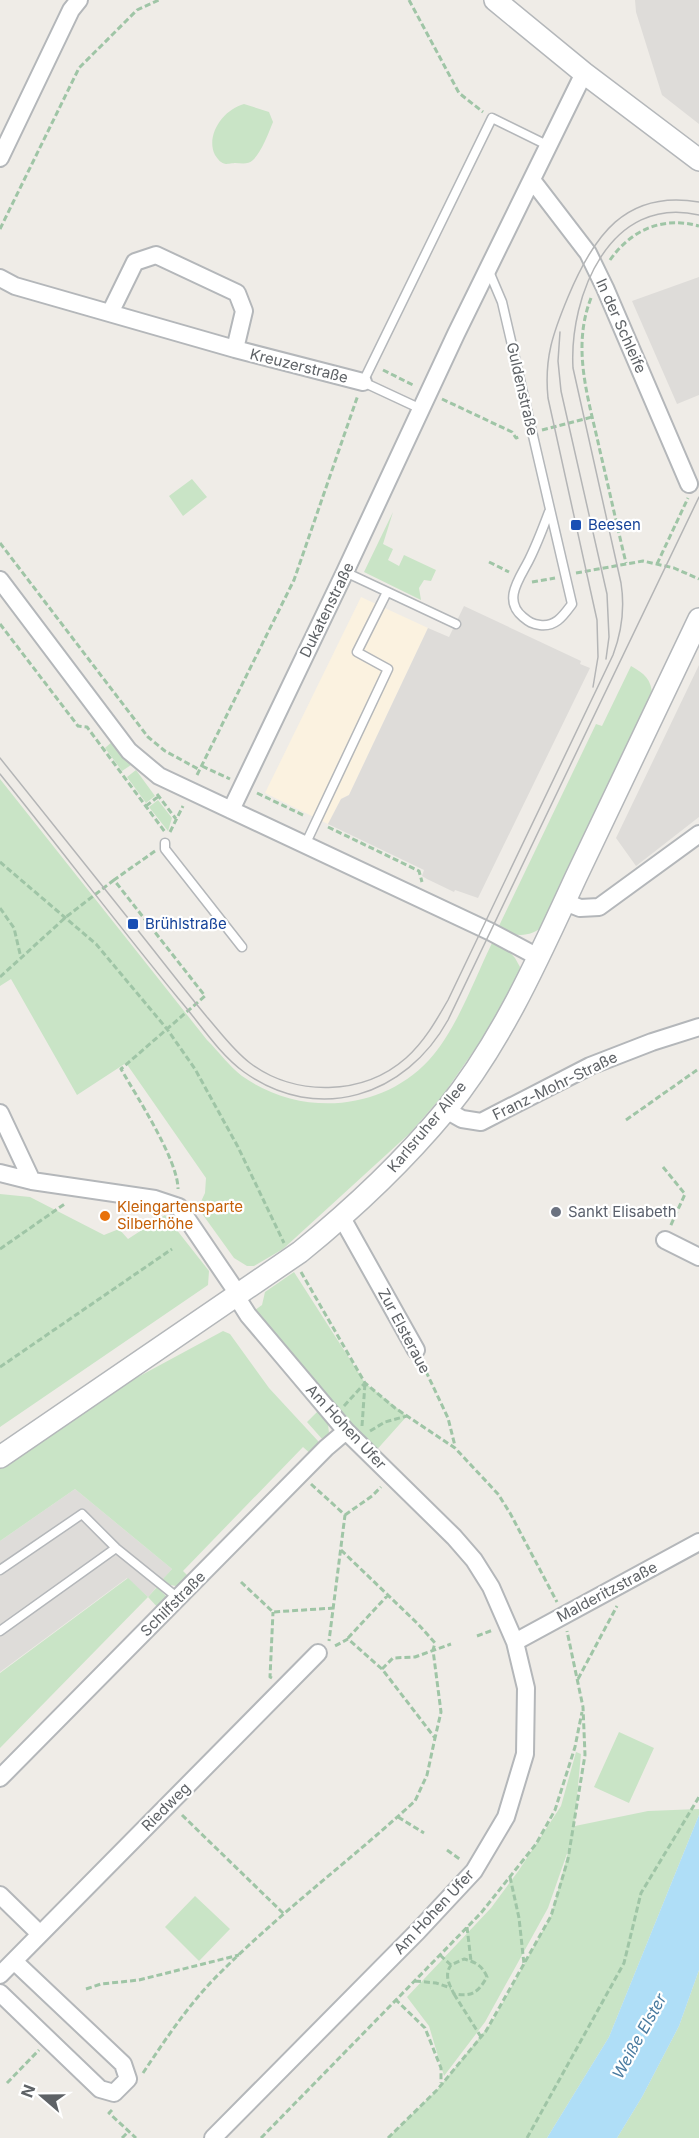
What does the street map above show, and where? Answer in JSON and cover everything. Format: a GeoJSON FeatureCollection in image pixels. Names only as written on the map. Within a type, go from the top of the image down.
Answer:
{"type":"FeatureCollection","features":[{"type":"Feature","properties":{"kind":"street"},"geometry":{"type":"LineString","coordinates":[[0,158],[70,10],[79,0]]}},
{"type":"Feature","properties":{"kind":"street"},"geometry":{"type":"LineString","coordinates":[[495,0],[584,73],[699,160]]}},
{"type":"Feature","properties":{"kind":"street"},"geometry":{"type":"LineString","coordinates":[[421,409],[584,73]]}},
{"type":"Feature","properties":{"kind":"street","name":"In der Schleife"},"geometry":{"type":"LineString","coordinates":[[532,180],[588,254],[600,277],[689,489]]}},
{"type":"Feature","properties":{"kind":"street","name":"Kreuzerstraße"},"geometry":{"type":"LineString","coordinates":[[110,313],[135,262],[156,255],[237,293],[244,311],[235,349]]}},
{"type":"Feature","properties":{"kind":"street","name":"Kreuzerstraße"},"geometry":{"type":"LineString","coordinates":[[0,278],[15,286],[235,349],[363,382]]}},
{"type":"Feature","properties":{"kind":"street","name":"Dukatenstraße"},"geometry":{"type":"LineString","coordinates":[[231,810],[421,409]]}},
{"type":"Feature","properties":{"kind":"street"},"geometry":{"type":"LineString","coordinates":[[0,580],[129,751],[159,776],[491,932],[538,957]]}},
{"type":"Feature","properties":{"kind":"street","name":"Karlsruher Allee"},"geometry":{"type":"LineString","coordinates":[[0,1457],[300,1252],[379,1184],[446,1110],[484,1055],[538,957],[699,619]]}},
{"type":"Feature","properties":{"kind":"street"},"geometry":{"type":"LineString","coordinates":[[565,902],[580,908],[599,907],[699,834]]}},
{"type":"Feature","properties":{"kind":"street","name":"Franz-Mohr-Straße"},"geometry":{"type":"LineString","coordinates":[[446,1110],[462,1119],[481,1122],[590,1066],[699,1027]]}},
{"type":"Feature","properties":{"kind":"street"},"geometry":{"type":"LineString","coordinates":[[0,1113],[32,1181]]}},
{"type":"Feature","properties":{"kind":"street","name":"Am Hohen Ufer"},"geometry":{"type":"LineString","coordinates":[[0,1173],[32,1181],[155,1199],[179,1207],[248,1315],[335,1417],[474,1560],[491,1587],[514,1642],[526,1688],[525,1754],[506,1817],[474,1870],[418,1931],[213,2138]]}},
{"type":"Feature","properties":{"kind":"street","name":"Zur Elsteraue"},"geometry":{"type":"LineString","coordinates":[[342,1218],[416,1350]]}},
{"type":"Feature","properties":{"kind":"street"},"geometry":{"type":"LineString","coordinates":[[665,1239],[699,1257]]}},
{"type":"Feature","properties":{"kind":"street","name":"Schilfstraße"},"geometry":{"type":"LineString","coordinates":[[0,1778],[326,1448],[355,1436]]}},
{"type":"Feature","properties":{"kind":"street","name":"Malderitzstraße"},"geometry":{"type":"LineString","coordinates":[[514,1642],[699,1542]]}},
{"type":"Feature","properties":{"kind":"street","name":"Riedweg"},"geometry":{"type":"LineString","coordinates":[[0,1975],[318,1653]]}},
{"type":"Feature","properties":{"kind":"street"},"geometry":{"type":"LineString","coordinates":[[0,1895],[40,1934]]}},
{"type":"Feature","properties":{"kind":"street"},"geometry":{"type":"LineString","coordinates":[[0,1993],[100,2089],[114,2093],[128,2079],[123,2064],[14,1961]]}},
{"type":"Feature","properties":{"kind":"lane"},"geometry":{"type":"LineString","coordinates":[[421,409],[363,382],[492,118],[549,146]]}},
{"type":"Feature","properties":{"kind":"lane","name":"Guldenstraße"},"geometry":{"type":"LineString","coordinates":[[488,269],[502,302],[572,603],[560,620],[546,626],[532,624],[520,615],[513,604],[513,590],[530,559],[549,512]]}},
{"type":"Feature","properties":{"kind":"lane"},"geometry":{"type":"LineString","coordinates":[[345,572],[456,624]]}},
{"type":"Feature","properties":{"kind":"lane"},"geometry":{"type":"LineString","coordinates":[[305,845],[388,669],[357,652],[387,591]]}},
{"type":"Feature","properties":{"kind":"lane"},"geometry":{"type":"LineString","coordinates":[[166,839],[165,849],[242,947]]}},
{"type":"Feature","properties":{"kind":"lane"},"geometry":{"type":"LineString","coordinates":[[0,1570],[82,1514],[116,1548],[178,1598]]}},
{"type":"Feature","properties":{"kind":"lane"},"geometry":{"type":"LineString","coordinates":[[0,1631],[116,1548]]}},
{"type":"Feature","properties":{"kind":"path"},"geometry":{"type":"LineString","coordinates":[[0,229],[79,68],[137,10],[159,0]]}},
{"type":"Feature","properties":{"kind":"path"},"geometry":{"type":"LineString","coordinates":[[409,0],[459,93],[492,118]]}},
{"type":"Feature","properties":{"kind":"path"},"geometry":{"type":"LineString","coordinates":[[626,563],[584,379],[581,335],[586,311],[600,277],[610,259],[623,243],[641,231],[663,224],[678,222],[699,226]]}},
{"type":"Feature","properties":{"kind":"path"},"geometry":{"type":"LineString","coordinates":[[516,438],[592,417]]}},
{"type":"Feature","properties":{"kind":"path"},"geometry":{"type":"LineString","coordinates":[[657,564],[689,489]]}},
{"type":"Feature","properties":{"kind":"path"},"geometry":{"type":"LineString","coordinates":[[0,543],[148,737],[165,752],[200,770]]}},
{"type":"Feature","properties":{"kind":"path"},"geometry":{"type":"LineString","coordinates":[[489,562],[536,582],[643,561],[674,568],[699,579]]}},
{"type":"Feature","properties":{"kind":"path"},"geometry":{"type":"LineString","coordinates":[[0,624],[78,726],[87,727],[146,806],[166,839]]}},
{"type":"Feature","properties":{"kind":"path"},"geometry":{"type":"LineString","coordinates":[[6,632],[12,628]]}},
{"type":"Feature","properties":{"kind":"path"},"geometry":{"type":"LineString","coordinates":[[29,662],[34,657]]}},
{"type":"Feature","properties":{"kind":"path"},"geometry":{"type":"LineString","coordinates":[[51,691],[58,686]]}},
{"type":"Feature","properties":{"kind":"path"},"geometry":{"type":"LineString","coordinates":[[123,776],[129,771]]}},
{"type":"Feature","properties":{"kind":"path"},"geometry":{"type":"LineString","coordinates":[[146,806],[159,796]]}},
{"type":"Feature","properties":{"kind":"path"},"geometry":{"type":"LineString","coordinates":[[0,862],[66,917],[103,953],[166,1029],[195,1069],[238,1147],[286,1248]]}},
{"type":"Feature","properties":{"kind":"path"},"geometry":{"type":"LineString","coordinates":[[0,976],[66,917],[114,880]]}},
{"type":"Feature","properties":{"kind":"path"},"geometry":{"type":"LineString","coordinates":[[0,908],[14,928],[21,959]]}},
{"type":"Feature","properties":{"kind":"path"},"geometry":{"type":"LineString","coordinates":[[626,1120],[697,1070]]}},
{"type":"Feature","properties":{"kind":"path"},"geometry":{"type":"LineString","coordinates":[[663,1167],[685,1194],[665,1239]]}},
{"type":"Feature","properties":{"kind":"path"},"geometry":{"type":"LineString","coordinates":[[1,1247],[70,1201]]}},
{"type":"Feature","properties":{"kind":"path"},"geometry":{"type":"LineString","coordinates":[[0,1367],[172,1249]]}},
{"type":"Feature","properties":{"kind":"path"},"geometry":{"type":"LineString","coordinates":[[297,1266],[365,1383],[407,1416],[455,1448],[498,1494],[564,1615],[584,1707],[585,1755],[568,1859],[551,1916],[492,2022],[481,2037],[441,2085],[388,2138]]}},
{"type":"Feature","properties":{"kind":"path","name":"Zur Elsteraue"},"geometry":{"type":"LineString","coordinates":[[416,1350],[448,1418],[455,1448]]}},
{"type":"Feature","properties":{"kind":"path"},"geometry":{"type":"LineString","coordinates":[[335,1417],[365,1383]]}},
{"type":"Feature","properties":{"kind":"path"},"geometry":{"type":"LineString","coordinates":[[355,1436],[365,1383]]}},
{"type":"Feature","properties":{"kind":"path"},"geometry":{"type":"LineString","coordinates":[[355,1436],[385,1422],[407,1416]]}},
{"type":"Feature","properties":{"kind":"path"},"geometry":{"type":"LineString","coordinates":[[388,1595],[347,1639],[328,1649],[345,1515],[372,1496],[392,1475]]}},
{"type":"Feature","properties":{"kind":"path"},"geometry":{"type":"LineString","coordinates":[[310,1483],[345,1515]]}},
{"type":"Feature","properties":{"kind":"path"},"geometry":{"type":"LineString","coordinates":[[138,2080],[183,2015],[221,1972],[284,1914],[415,1801],[427,1775],[441,1712],[433,1650],[435,1643],[341,1550]]}},
{"type":"Feature","properties":{"kind":"path"},"geometry":{"type":"LineString","coordinates":[[578,1679],[631,1580]]}},
{"type":"Feature","properties":{"kind":"path"},"geometry":{"type":"LineString","coordinates":[[241,1582],[273,1612],[334,1608]]}},
{"type":"Feature","properties":{"kind":"path"},"geometry":{"type":"LineString","coordinates":[[273,1612],[270,1677],[283,1688]]}},
{"type":"Feature","properties":{"kind":"path"},"geometry":{"type":"LineString","coordinates":[[347,1639],[382,1669],[435,1738]]}},
{"type":"Feature","properties":{"kind":"path"},"geometry":{"type":"LineString","coordinates":[[382,1669],[393,1658],[415,1657],[451,1644]]}},
{"type":"Feature","properties":{"kind":"path"},"geometry":{"type":"LineString","coordinates":[[261,2138],[467,1928],[536,1844],[555,1810],[575,1747],[584,1707]]}},
{"type":"Feature","properties":{"kind":"path"},"geometry":{"type":"LineString","coordinates":[[527,2138],[624,1963],[641,1893],[699,1797]]}},
{"type":"Feature","properties":{"kind":"path"},"geometry":{"type":"LineString","coordinates":[[176,1809],[284,1914]]}},
{"type":"Feature","properties":{"kind":"path"},"geometry":{"type":"LineString","coordinates":[[398,1817],[424,1833]]}},
{"type":"Feature","properties":{"kind":"path"},"geometry":{"type":"LineString","coordinates":[[510,1877],[519,1918],[524,1964]]}},
{"type":"Feature","properties":{"kind":"path"},"geometry":{"type":"LineString","coordinates":[[467,1928],[471,1961]]}},
{"type":"Feature","properties":{"kind":"path"},"geometry":{"type":"LineString","coordinates":[[86,1989],[101,1984],[150,1978],[240,1954]]}},
{"type":"Feature","properties":{"kind":"path"},"geometry":{"type":"LineString","coordinates":[[440,1955],[451,1965]]}},
{"type":"Feature","properties":{"kind":"path"},"geometry":{"type":"LineString","coordinates":[[464,1959],[483,1968],[487,1977],[479,1990],[469,1995],[454,1994],[448,1981],[448,1970],[451,1965],[464,1959]]}},
{"type":"Feature","properties":{"kind":"path"},"geometry":{"type":"LineString","coordinates":[[415,1981],[436,1983],[451,1988],[481,2037]]}},
{"type":"Feature","properties":{"kind":"path"},"geometry":{"type":"LineString","coordinates":[[395,1999],[425,2028],[441,2067],[441,2085]]}},
{"type":"Feature","properties":{"kind":"path"},"geometry":{"type":"LineString","coordinates":[[7,2083],[42,2047]]}},
{"type":"Feature","properties":{"kind":"path"},"geometry":{"type":"LineString","coordinates":[[116,2104],[109,2112],[136,2138]]}},
{"type":"Feature","properties":{"kind":"path"},"geometry":{"type":"LineString","coordinates":[[122,2138],[129,2131]]}},
{"type":"Feature","properties":{"kind":"shaded area"},"geometry":{"type":"Polygon","coordinates":[[[635,0],[699,0],[699,124],[662,95],[636,12],[635,0]]]}},
{"type":"Feature","properties":{"kind":"shaded area"},"geometry":{"type":"Polygon","coordinates":[[[699,277],[699,395],[677,404],[632,301],[699,277]]]}},
{"type":"Feature","properties":{"kind":"shaded area"},"geometry":{"type":"Polygon","coordinates":[[[361,597],[428,628],[349,795],[341,799],[328,824],[265,793],[361,597]]]}},
{"type":"Feature","properties":{"kind":"shaded area"},"geometry":{"type":"Polygon","coordinates":[[[464,606],[581,661],[580,664],[590,668],[478,898],[455,890],[454,892],[427,879],[422,876],[424,870],[328,824],[341,799],[349,795],[428,628],[449,637],[464,606]]]}},
{"type":"Feature","properties":{"kind":"shaded area"},"geometry":{"type":"Polygon","coordinates":[[[699,665],[699,817],[636,866],[616,838],[699,665]]]}},
{"type":"Feature","properties":{"kind":"shaded area"},"geometry":{"type":"Polygon","coordinates":[[[75,1489],[172,1569],[148,1597],[127,1578],[0,1672],[0,1541],[75,1489]]]}},
{"type":"Feature","properties":{"kind":"green space"},"geometry":{"type":"Polygon","coordinates":[[[244,104],[269,112],[273,122],[262,148],[251,162],[226,164],[219,161],[215,155],[212,139],[223,117],[244,104]]]}},
{"type":"Feature","properties":{"kind":"green space"},"geometry":{"type":"Polygon","coordinates":[[[192,479],[207,497],[183,516],[169,496],[192,479]]]}},
{"type":"Feature","properties":{"kind":"green space"},"geometry":{"type":"Polygon","coordinates":[[[393,512],[383,544],[393,549],[388,560],[399,566],[404,555],[436,570],[431,581],[424,580],[419,588],[421,600],[364,572],[393,512]]]}},
{"type":"Feature","properties":{"kind":"green space"},"geometry":{"type":"Polygon","coordinates":[[[631,666],[646,678],[651,685],[652,695],[543,926],[533,933],[521,935],[504,931],[498,928],[596,724],[602,726],[631,666]]]}},
{"type":"Feature","properties":{"kind":"green space"},"geometry":{"type":"Polygon","coordinates":[[[113,741],[131,759],[128,761],[131,765],[122,771],[105,748],[113,741]]]}},
{"type":"Feature","properties":{"kind":"green space"},"geometry":{"type":"Polygon","coordinates":[[[136,770],[155,796],[146,803],[127,777],[136,770]]]}},
{"type":"Feature","properties":{"kind":"green space"},"geometry":{"type":"Polygon","coordinates":[[[0,779],[207,1040],[242,1076],[265,1089],[289,1098],[314,1103],[339,1103],[364,1099],[388,1090],[410,1077],[439,1048],[464,1004],[492,943],[507,949],[515,958],[520,967],[519,975],[496,1019],[443,1095],[410,1133],[283,1249],[254,1266],[247,1266],[234,1258],[198,1208],[205,1193],[206,1178],[126,1063],[77,1095],[11,979],[0,986],[0,779]]]}},
{"type":"Feature","properties":{"kind":"green space"},"geometry":{"type":"Polygon","coordinates":[[[158,800],[172,818],[168,831],[149,807],[158,800]]]}},
{"type":"Feature","properties":{"kind":"green space"},"geometry":{"type":"Polygon","coordinates":[[[0,1194],[30,1197],[104,1235],[119,1229],[128,1239],[165,1215],[209,1271],[208,1285],[0,1427],[0,1194]]]}},
{"type":"Feature","properties":{"kind":"green space"},"geometry":{"type":"Polygon","coordinates":[[[294,1272],[365,1383],[407,1416],[373,1454],[248,1315],[262,1305],[265,1292],[294,1272]]]}},
{"type":"Feature","properties":{"kind":"green space"},"geometry":{"type":"Polygon","coordinates":[[[223,1331],[230,1334],[269,1388],[318,1441],[318,1447],[312,1455],[303,1447],[183,1571],[191,1579],[182,1587],[170,1585],[163,1579],[172,1569],[75,1489],[0,1541],[0,1457],[38,1431],[223,1331]]]}},
{"type":"Feature","properties":{"kind":"green space"},"geometry":{"type":"Polygon","coordinates":[[[318,1411],[328,1424],[329,1433],[323,1440],[307,1422],[318,1411]]]}},
{"type":"Feature","properties":{"kind":"green space"},"geometry":{"type":"Polygon","coordinates":[[[128,1578],[148,1597],[0,1748],[0,1673],[128,1578]]]}},
{"type":"Feature","properties":{"kind":"green space"},"geometry":{"type":"Polygon","coordinates":[[[157,1587],[167,1597],[167,1602],[160,1610],[148,1597],[157,1587]]]}},
{"type":"Feature","properties":{"kind":"green space"},"geometry":{"type":"Polygon","coordinates":[[[619,1732],[654,1748],[629,1803],[594,1787],[619,1732]]]}},
{"type":"Feature","properties":{"kind":"green space"},"geometry":{"type":"Polygon","coordinates":[[[576,1752],[581,1754],[574,1829],[575,1826],[648,1811],[699,1809],[699,1815],[609,2037],[547,2138],[388,2138],[437,2090],[492,2022],[551,1916],[570,1845],[548,1908],[485,2022],[444,2076],[429,2026],[407,1997],[491,1908],[519,1870],[561,1806],[576,1752]]]}},
{"type":"Feature","properties":{"kind":"green space"},"geometry":{"type":"Polygon","coordinates":[[[195,1896],[230,1929],[199,1961],[165,1927],[195,1896]]]}},
{"type":"Feature","properties":{"kind":"green space"},"geometry":{"type":"Polygon","coordinates":[[[699,1970],[699,2138],[617,2138],[642,2097],[679,2026],[699,1970]]]}},
{"type":"Feature","properties":{"kind":"water","name":"Weiße Elster"},"geometry":{"type":"Polygon","coordinates":[[[699,1815],[699,1970],[679,2026],[642,2097],[617,2138],[547,2138],[609,2037],[699,1815]]]}},
{"type":"Feature","properties":{"kind":"tram line"},"geometry":{"type":"LineString","coordinates":[[593,687],[598,657],[597,620],[548,398],[547,370],[551,346],[558,322],[578,275],[601,237],[615,222],[651,203],[673,200],[699,202]]}},
{"type":"Feature","properties":{"kind":"tram line"},"geometry":{"type":"LineString","coordinates":[[0,758],[198,1006],[250,1063],[287,1082],[329,1087],[370,1080],[389,1071],[406,1058],[424,1038],[448,1000],[613,655],[619,637],[623,610],[621,583],[573,368],[578,311],[588,282],[601,257],[619,235],[641,220],[668,213],[699,215]]}},
{"type":"Feature","properties":{"kind":"tram line"},"geometry":{"type":"LineString","coordinates":[[560,332],[558,361],[561,391],[607,594],[609,637],[606,659]]}},
{"type":"Feature","properties":{"kind":"tram line"},"geometry":{"type":"LineString","coordinates":[[0,774],[209,1037],[244,1072],[272,1088],[301,1097],[330,1099],[358,1094],[385,1084],[409,1068],[430,1046],[448,1020],[699,497]]}},
{"type":"Feature","properties":{"kind":"place","name":"Beesen"},"geometry":{"type":"Point","coordinates":[576,525]}},
{"type":"Feature","properties":{"kind":"place","name":"Brühlstraße"},"geometry":{"type":"Point","coordinates":[133,924]}},
{"type":"Feature","properties":{"kind":"place","name":"Sankt Elisabeth"},"geometry":{"type":"Point","coordinates":[556,1212]}},
{"type":"Feature","properties":{"kind":"place","name":"Kleingartensparte Silberhöhe"},"geometry":{"type":"Point","coordinates":[105,1216]}}]}
